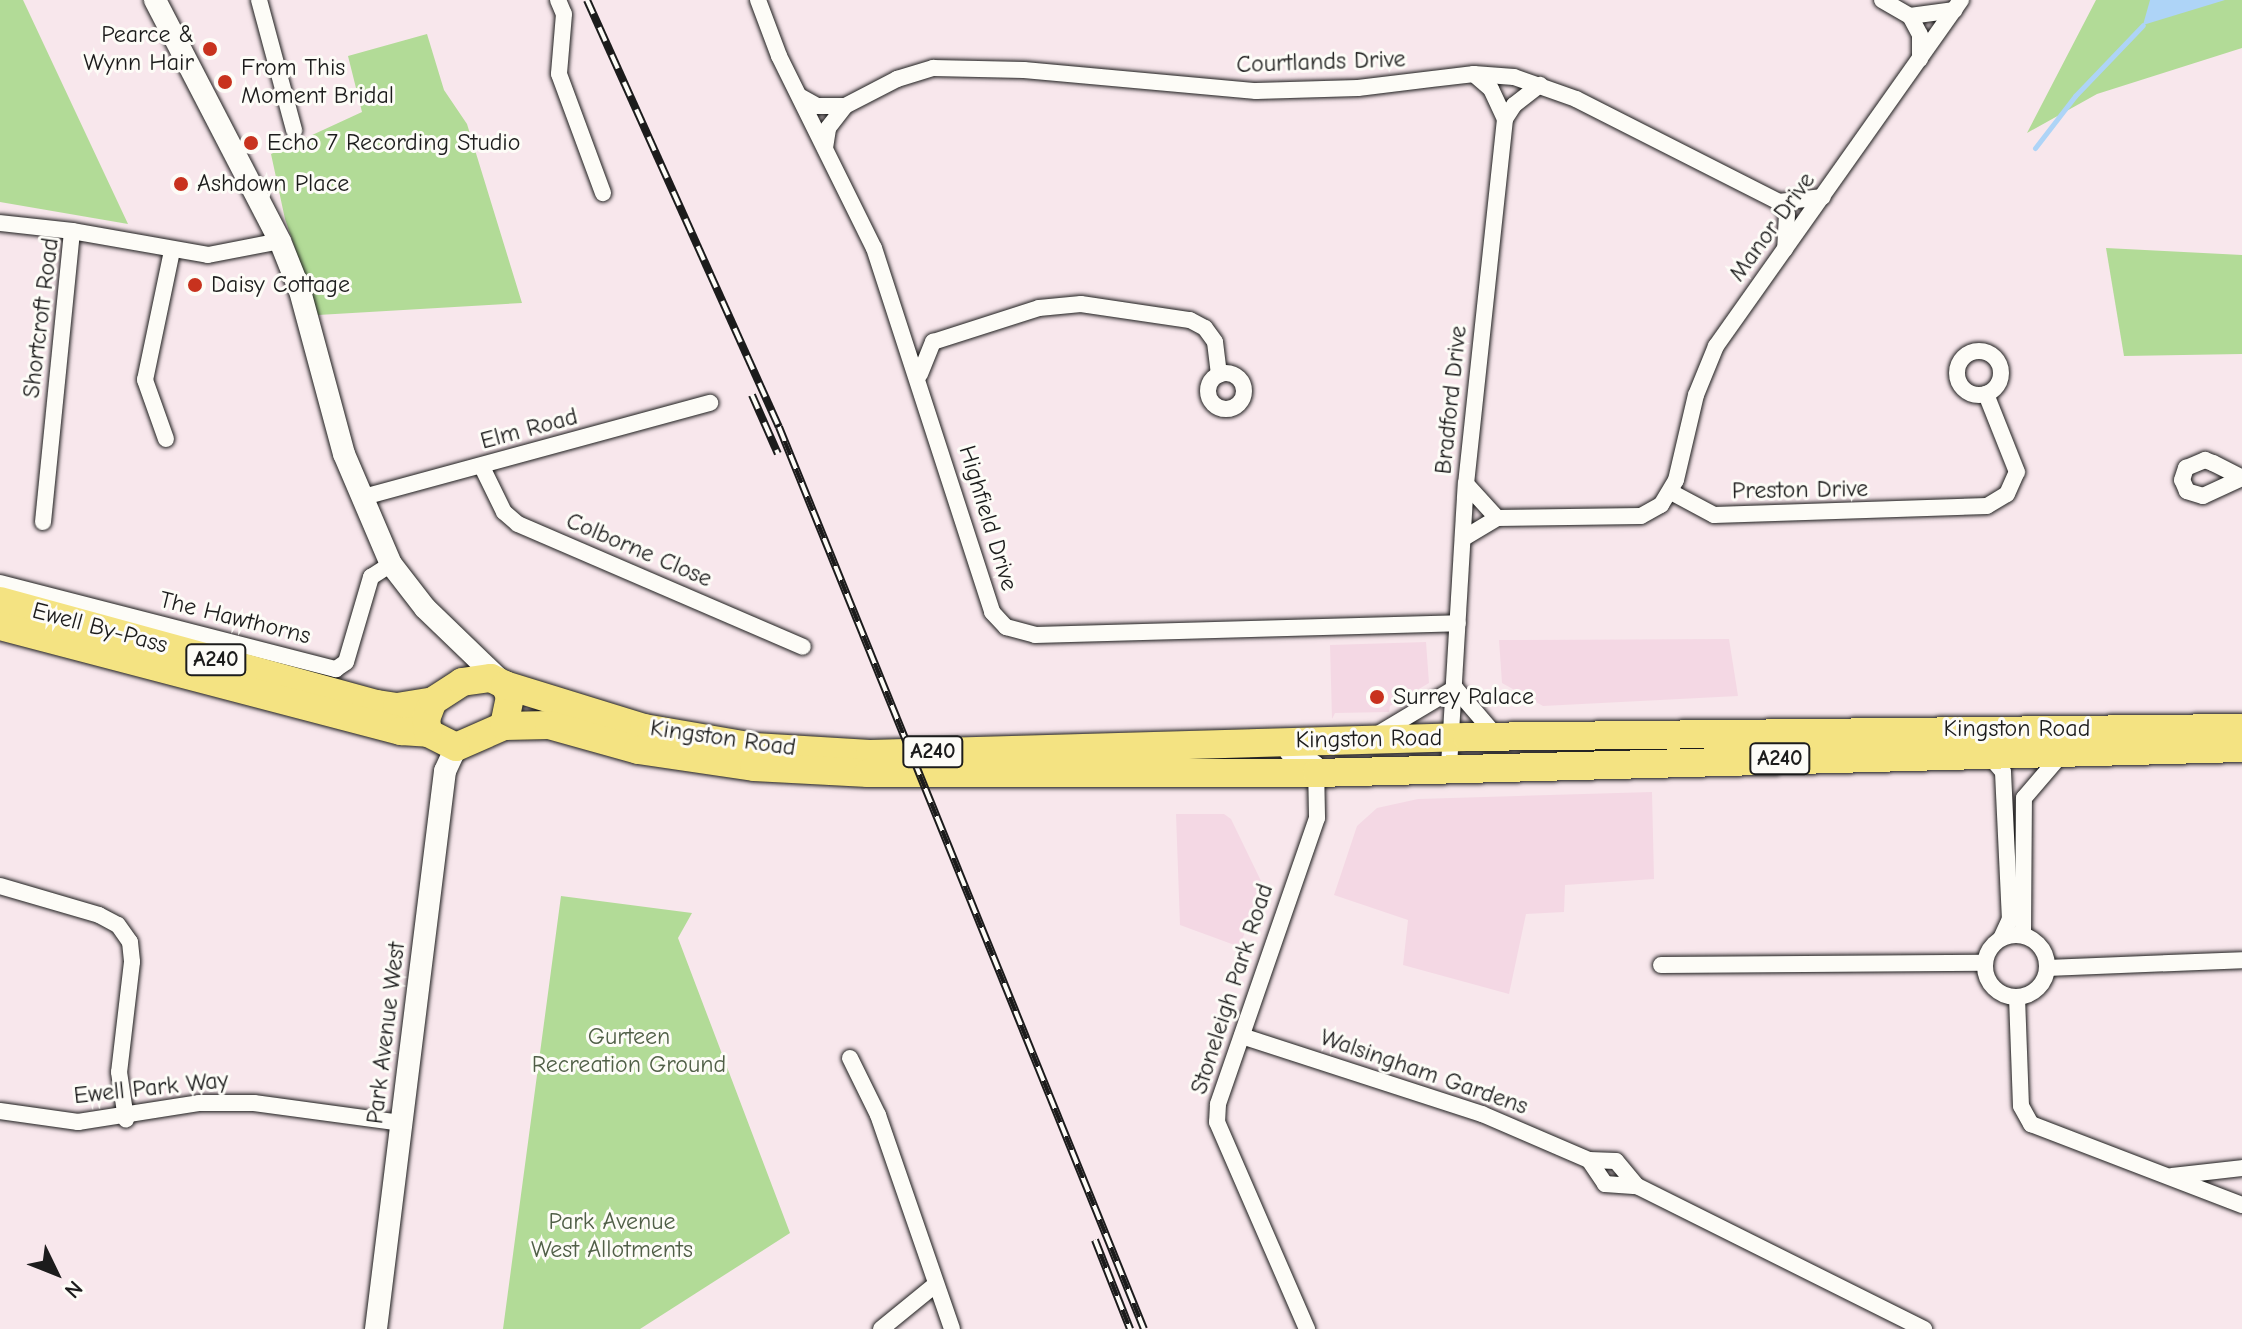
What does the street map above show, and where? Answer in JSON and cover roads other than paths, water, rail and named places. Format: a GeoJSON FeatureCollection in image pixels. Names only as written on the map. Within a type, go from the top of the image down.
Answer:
{"type":"FeatureCollection","features":[{"type":"Feature","properties":{"kind":"highway","name":"Ewell By-Pass"},"geometry":{"type":"LineString","coordinates":[[0,601],[379,704],[441,695]]}},
{"type":"Feature","properties":{"kind":"highway","name":"Ewell By-Pass"},"geometry":{"type":"LineString","coordinates":[[0,626],[401,731],[428,733]]}},
{"type":"Feature","properties":{"kind":"highway"},"geometry":{"type":"LineString","coordinates":[[479,679],[504,684],[511,710],[504,726],[456,747],[428,733],[426,719],[441,695],[479,679]]}},
{"type":"Feature","properties":{"kind":"highway","name":"Kingston Road"},"geometry":{"type":"LineString","coordinates":[[504,684],[644,728],[754,747],[870,754],[1452,737],[2242,728]]}},
{"type":"Feature","properties":{"kind":"highway","name":"Kingston Road"},"geometry":{"type":"LineString","coordinates":[[504,726],[549,725],[638,750],[754,767],[868,773],[1317,773],[1449,766],[2242,748]]}},
{"type":"Feature","properties":{"kind":"street","name":"Kingston Road"},"geometry":{"type":"LineString","coordinates":[[155,0],[280,241],[360,498],[391,564],[425,608],[504,684]]}},
{"type":"Feature","properties":{"kind":"street"},"geometry":{"type":"LineString","coordinates":[[259,0],[294,130]]}},
{"type":"Feature","properties":{"kind":"street"},"geometry":{"type":"LineString","coordinates":[[558,0],[564,14],[559,74],[603,193]]}},
{"type":"Feature","properties":{"kind":"street","name":"Highfield Drive"},"geometry":{"type":"LineString","coordinates":[[758,0],[800,97],[874,248],[920,377],[992,612],[1017,633],[1458,623]]}},
{"type":"Feature","properties":{"kind":"street"},"geometry":{"type":"LineString","coordinates":[[1882,0],[1910,16],[1920,35],[1920,61]]}},
{"type":"Feature","properties":{"kind":"street","name":"Manor Drive"},"geometry":{"type":"LineString","coordinates":[[1910,16],[1958,5]]}},
{"type":"Feature","properties":{"kind":"street","name":"Manor Drive"},"geometry":{"type":"LineString","coordinates":[[1671,492],[1705,368],[1785,249],[1958,5]]}},
{"type":"Feature","properties":{"kind":"street","name":"Courtlands Drive"},"geometry":{"type":"LineString","coordinates":[[845,106],[897,79],[933,68],[1024,70],[1256,91],[1358,88],[1474,74],[1540,85],[1730,173],[1779,202]]}},
{"type":"Feature","properties":{"kind":"street"},"geometry":{"type":"LineString","coordinates":[[1474,74],[1491,89],[1505,119]]}},
{"type":"Feature","properties":{"kind":"street"},"geometry":{"type":"LineString","coordinates":[[1505,119],[1514,105],[1540,85]]}},
{"type":"Feature","properties":{"kind":"street"},"geometry":{"type":"LineString","coordinates":[[800,97],[817,106],[845,106]]}},
{"type":"Feature","properties":{"kind":"street"},"geometry":{"type":"LineString","coordinates":[[825,148],[828,128],[845,106]]}},
{"type":"Feature","properties":{"kind":"street","name":"Bradford Drive"},"geometry":{"type":"LineString","coordinates":[[1449,766],[1466,484],[1505,119]]}},
{"type":"Feature","properties":{"kind":"street"},"geometry":{"type":"LineString","coordinates":[[1785,249],[1787,214],[1779,202],[1823,197]]}},
{"type":"Feature","properties":{"kind":"street"},"geometry":{"type":"LineString","coordinates":[[0,223],[72,231]]}},
{"type":"Feature","properties":{"kind":"street","name":"Shortcroft Road"},"geometry":{"type":"LineString","coordinates":[[43,522],[72,231],[208,255],[280,241]]}},
{"type":"Feature","properties":{"kind":"street"},"geometry":{"type":"LineString","coordinates":[[166,439],[145,380],[172,251]]}},
{"type":"Feature","properties":{"kind":"street"},"geometry":{"type":"LineString","coordinates":[[920,377],[927,348],[933,342],[1039,308],[1128,307],[1205,328],[1215,342],[1219,375]]}},
{"type":"Feature","properties":{"kind":"street"},"geometry":{"type":"LineString","coordinates":[[903,326],[933,342]]}},
{"type":"Feature","properties":{"kind":"street","name":"Preston Drive"},"geometry":{"type":"LineString","coordinates":[[1671,492],[1714,515],[1987,506],[2007,494],[2017,472],[1986,394]]}},
{"type":"Feature","properties":{"kind":"street","name":"Elm Road"},"geometry":{"type":"LineString","coordinates":[[360,498],[710,403]]}},
{"type":"Feature","properties":{"kind":"street","name":"Colborne Close"},"geometry":{"type":"LineString","coordinates":[[482,467],[504,512],[518,524],[803,647]]}},
{"type":"Feature","properties":{"kind":"street"},"geometry":{"type":"LineString","coordinates":[[1466,484],[1497,518]]}},
{"type":"Feature","properties":{"kind":"street"},"geometry":{"type":"LineString","coordinates":[[1464,538],[1497,518],[1641,516],[1671,492]]}},
{"type":"Feature","properties":{"kind":"street","name":"The Hawthorns"},"geometry":{"type":"LineString","coordinates":[[0,583],[336,669],[346,662],[371,577],[391,564]]}},
{"type":"Feature","properties":{"kind":"street"},"geometry":{"type":"LineString","coordinates":[[441,695],[460,664],[460,640]]}},
{"type":"Feature","properties":{"kind":"street"},"geometry":{"type":"LineString","coordinates":[[1370,739],[1455,688],[1497,737]]}},
{"type":"Feature","properties":{"kind":"street"},"geometry":{"type":"LineString","coordinates":[[1258,742],[1275,753],[1308,755],[1317,773]]}},
{"type":"Feature","properties":{"kind":"street","name":"Park Avenue West"},"geometry":{"type":"LineString","coordinates":[[376,1329],[445,771],[456,747]]}},
{"type":"Feature","properties":{"kind":"street"},"geometry":{"type":"LineString","coordinates":[[2023,935],[2024,798],[2065,752]]}},
{"type":"Feature","properties":{"kind":"street"},"geometry":{"type":"LineString","coordinates":[[1985,963],[2010,919],[2003,772],[1988,754]]}},
{"type":"Feature","properties":{"kind":"street","name":"Stoneleigh Park Road"},"geometry":{"type":"LineString","coordinates":[[1307,1329],[1217,1122],[1242,1036],[1313,833],[1317,773]]}},
{"type":"Feature","properties":{"kind":"street"},"geometry":{"type":"LineString","coordinates":[[0,886],[99,915],[118,925],[130,942],[132,962],[119,1072],[126,1119]]}},
{"type":"Feature","properties":{"kind":"street"},"geometry":{"type":"LineString","coordinates":[[1985,963],[1997,991],[2017,997],[2041,985],[2047,968],[2039,944],[2023,935],[2001,938]]}},
{"type":"Feature","properties":{"kind":"street"},"geometry":{"type":"LineString","coordinates":[[2047,968],[2242,960]]}},
{"type":"Feature","properties":{"kind":"street"},"geometry":{"type":"LineString","coordinates":[[1661,965],[1985,963]]}},
{"type":"Feature","properties":{"kind":"street"},"geometry":{"type":"LineString","coordinates":[[2017,997],[2025,1119],[2041,1130],[2242,1205]]}},
{"type":"Feature","properties":{"kind":"street","name":"Walsingham Gardens"},"geometry":{"type":"LineString","coordinates":[[1242,1036],[1482,1114],[1589,1160],[1616,1161],[1637,1186]]}},
{"type":"Feature","properties":{"kind":"street"},"geometry":{"type":"LineString","coordinates":[[850,1058],[878,1115],[952,1329]]}},
{"type":"Feature","properties":{"kind":"street","name":"Ewell Park Way"},"geometry":{"type":"LineString","coordinates":[[0,1111],[78,1122],[126,1119],[199,1103],[229,1102],[401,1123]]}},
{"type":"Feature","properties":{"kind":"street","name":"Walsingham Gardens"},"geometry":{"type":"LineString","coordinates":[[1589,1160],[1605,1184],[1637,1186],[1924,1329]]}},
{"type":"Feature","properties":{"kind":"street"},"geometry":{"type":"LineString","coordinates":[[2170,1177],[2242,1168]]}},
{"type":"Feature","properties":{"kind":"street"},"geometry":{"type":"LineString","coordinates":[[881,1329],[935,1285]]}},
{"type":"Feature","properties":{"kind":"water"},"geometry":{"type":"Polygon","coordinates":[[[2150,0],[2225,0],[2143,25],[2150,0]]]}},
{"type":"Feature","properties":{"kind":"waterway"},"geometry":{"type":"LineString","coordinates":[[2035,148],[2075,96],[2143,25]]}},
{"type":"Feature","properties":{"kind":"railway"},"geometry":{"type":"LineString","coordinates":[[587,0],[779,427],[1144,1329]]}},
{"type":"Feature","properties":{"kind":"railway"},"geometry":{"type":"LineString","coordinates":[[752,395],[778,454]]}},
{"type":"Feature","properties":{"kind":"railway"},"geometry":{"type":"LineString","coordinates":[[1095,1240],[1130,1329]]}},
{"type":"Feature","properties":{"kind":"place","name":"Pearce & Wynn Hair"},"geometry":{"type":"Point","coordinates":[210,49]}},
{"type":"Feature","properties":{"kind":"place","name":"From This Moment Bridal"},"geometry":{"type":"Point","coordinates":[225,82]}},
{"type":"Feature","properties":{"kind":"place","name":"Echo 7 Recording Studio"},"geometry":{"type":"Point","coordinates":[251,143]}},
{"type":"Feature","properties":{"kind":"place","name":"Ashdown Place"},"geometry":{"type":"Point","coordinates":[181,184]}},
{"type":"Feature","properties":{"kind":"place","name":"Daisy Cottage"},"geometry":{"type":"Point","coordinates":[195,285]}},
{"type":"Feature","properties":{"kind":"place","name":"Surrey Palace"},"geometry":{"type":"Point","coordinates":[1377,697]}},
{"type":"Feature","properties":{"kind":"park label","name":"Gurteen Recreation Ground"},"geometry":{"type":"Point","coordinates":[629,1051]}},
{"type":"Feature","properties":{"kind":"park label","name":"Park Avenue West Allotments"},"geometry":{"type":"Point","coordinates":[612,1236]}}]}
